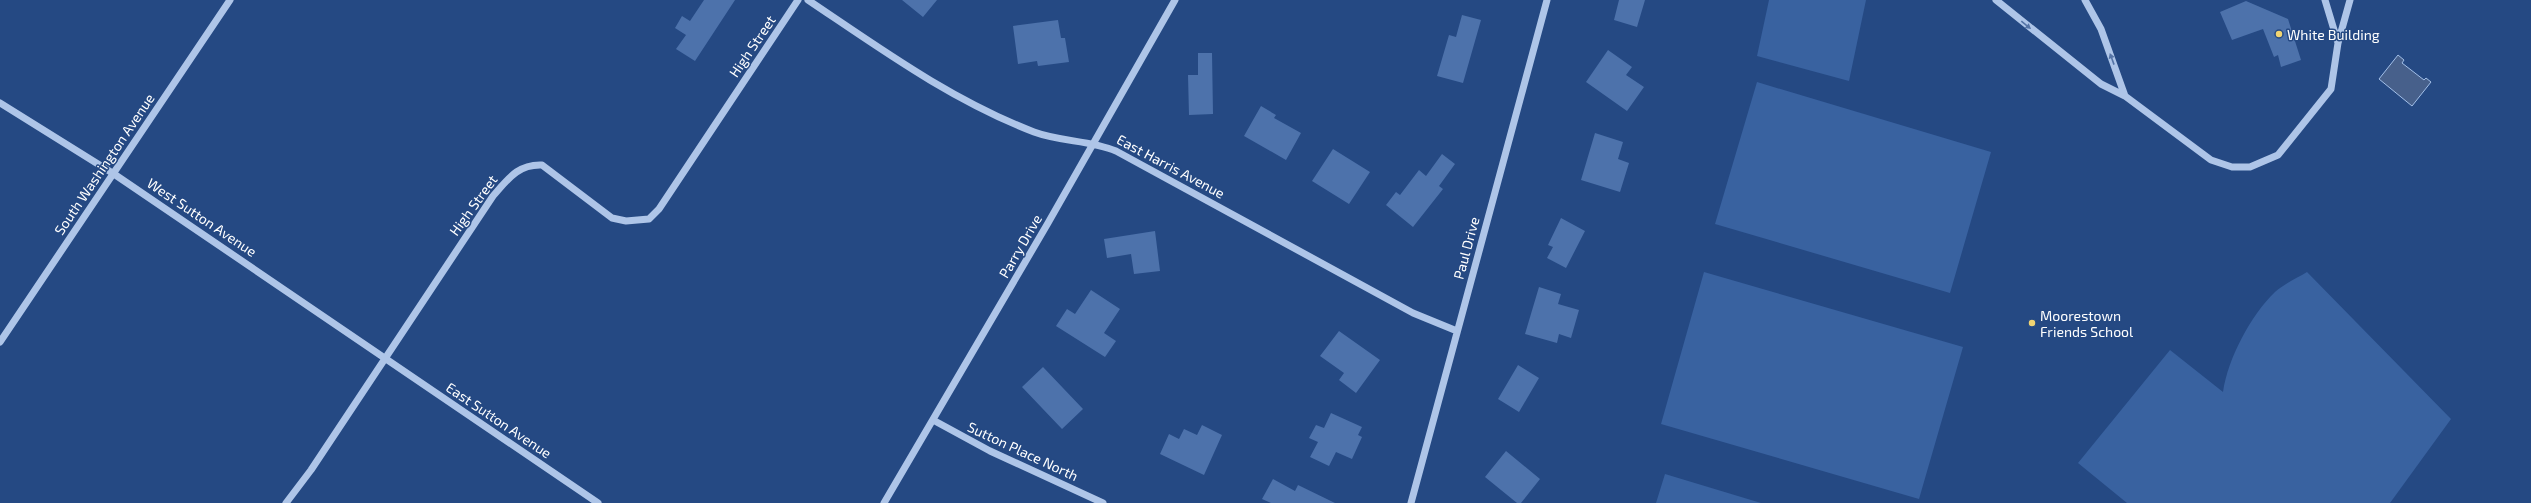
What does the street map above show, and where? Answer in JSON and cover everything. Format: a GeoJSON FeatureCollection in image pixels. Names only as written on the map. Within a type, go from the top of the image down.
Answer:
{"type":"FeatureCollection","features":[{"type":"Feature","properties":{"kind":"street","name":"South Washington Avenue"},"geometry":{"type":"LineString","coordinates":[[0,342],[230,0]]}},
{"type":"Feature","properties":{"kind":"street","name":"High Street"},"geometry":{"type":"LineString","coordinates":[[286,503],[311,470],[493,196],[509,178],[528,164],[542,165],[612,218],[626,221],[649,219],[659,209],[798,0]]}},
{"type":"Feature","properties":{"kind":"street","name":"East Harris Avenue"},"geometry":{"type":"LineString","coordinates":[[808,0],[893,57],[968,102],[1050,138],[1093,144],[1116,151],[1412,313],[1457,331]]}},
{"type":"Feature","properties":{"kind":"street","name":"Parry Drive"},"geometry":{"type":"LineString","coordinates":[[884,503],[1175,0]]}},
{"type":"Feature","properties":{"kind":"street","name":"Paul Drive"},"geometry":{"type":"LineString","coordinates":[[1411,503],[1547,0]]}},
{"type":"Feature","properties":{"kind":"street"},"geometry":{"type":"LineString","coordinates":[[1996,0],[2101,84],[2125,96],[2211,160],[2232,167],[2250,167],[2278,155],[2331,89],[2338,43],[2350,0]]}},
{"type":"Feature","properties":{"kind":"street"},"geometry":{"type":"LineString","coordinates":[[2085,0],[2101,29],[2125,96]]}},
{"type":"Feature","properties":{"kind":"street"},"geometry":{"type":"LineString","coordinates":[[2325,0],[2338,43]]}},
{"type":"Feature","properties":{"kind":"street","name":"West Sutton Avenue"},"geometry":{"type":"LineString","coordinates":[[0,103],[114,174],[385,359]]}},
{"type":"Feature","properties":{"kind":"street","name":"East Sutton Avenue"},"geometry":{"type":"LineString","coordinates":[[385,359],[598,503]]}},
{"type":"Feature","properties":{"kind":"street","name":"Sutton Place North"},"geometry":{"type":"LineString","coordinates":[[933,420],[990,451],[1103,503]]}},
{"type":"Feature","properties":{"kind":"shaded area"},"geometry":{"type":"Polygon","coordinates":[[[1769,0],[1866,0],[1849,81],[1757,56],[1769,0]]]}},
{"type":"Feature","properties":{"kind":"shaded area"},"geometry":{"type":"Polygon","coordinates":[[[2398,55],[2404,60],[2402,63],[2424,80],[2426,78],[2431,82],[2412,106],[2379,79],[2398,55]]]}},
{"type":"Feature","properties":{"kind":"shaded area"},"geometry":{"type":"Polygon","coordinates":[[[1757,82],[1991,152],[1950,293],[1715,224],[1757,82]]]}},
{"type":"Feature","properties":{"kind":"shaded area"},"geometry":{"type":"Polygon","coordinates":[[[1704,272],[1963,347],[1919,499],[1661,424],[1704,272]]]}},
{"type":"Feature","properties":{"kind":"shaded area"},"geometry":{"type":"Polygon","coordinates":[[[2307,272],[2451,419],[2390,503],[2127,503],[2078,463],[2170,350],[2223,392],[2235,351],[2257,313],[2275,292],[2307,272]]]}},
{"type":"Feature","properties":{"kind":"shaded area"},"geometry":{"type":"Polygon","coordinates":[[[1665,474],[1761,503],[1656,503],[1665,474]]]}},
{"type":"Feature","properties":{"kind":"building"},"geometry":{"type":"Polygon","coordinates":[[[704,0],[735,0],[695,61],[676,49],[686,35],[675,28],[682,16],[690,21],[704,0]]]}},
{"type":"Feature","properties":{"kind":"building"},"geometry":{"type":"Polygon","coordinates":[[[902,0],[937,0],[923,17],[902,0]]]}},
{"type":"Feature","properties":{"kind":"building"},"geometry":{"type":"Polygon","coordinates":[[[1619,0],[1645,0],[1637,27],[1614,20],[1619,0]]]}},
{"type":"Feature","properties":{"kind":"building","name":"White Building"},"geometry":{"type":"Polygon","coordinates":[[[2246,1],[2288,19],[2301,60],[2281,67],[2278,55],[2274,57],[2263,29],[2232,40],[2220,12],[2246,1]]]}},
{"type":"Feature","properties":{"kind":"building"},"geometry":{"type":"Polygon","coordinates":[[[1462,15],[1481,20],[1463,83],[1437,76],[1449,35],[1456,37],[1462,15]]]}},
{"type":"Feature","properties":{"kind":"building"},"geometry":{"type":"Polygon","coordinates":[[[1058,20],[1061,38],[1065,38],[1069,62],[1038,66],[1037,61],[1018,64],[1013,26],[1058,20]]]}},
{"type":"Feature","properties":{"kind":"building"},"geometry":{"type":"Polygon","coordinates":[[[1608,50],[1632,67],[1626,75],[1644,87],[1627,111],[1586,82],[1608,50]]]}},
{"type":"Feature","properties":{"kind":"building"},"geometry":{"type":"Polygon","coordinates":[[[1198,53],[1212,53],[1213,114],[1189,115],[1188,75],[1198,75],[1198,53]]]}},
{"type":"Feature","properties":{"kind":"building"},"geometry":{"type":"Polygon","coordinates":[[[1261,106],[1276,115],[1274,118],[1301,133],[1286,160],[1244,136],[1261,106]]]}},
{"type":"Feature","properties":{"kind":"building"},"geometry":{"type":"Polygon","coordinates":[[[1595,133],[1623,142],[1618,159],[1629,163],[1620,192],[1581,180],[1595,133]]]}},
{"type":"Feature","properties":{"kind":"building"},"geometry":{"type":"Polygon","coordinates":[[[1333,149],[1370,172],[1349,204],[1312,181],[1333,149]]]}},
{"type":"Feature","properties":{"kind":"building"},"geometry":{"type":"Polygon","coordinates":[[[1442,154],[1455,164],[1439,186],[1443,189],[1413,227],[1386,205],[1396,192],[1400,195],[1419,170],[1426,176],[1442,154]]]}},
{"type":"Feature","properties":{"kind":"building"},"geometry":{"type":"Polygon","coordinates":[[[1561,218],[1585,231],[1566,268],[1547,258],[1553,247],[1548,245],[1561,218]]]}},
{"type":"Feature","properties":{"kind":"building"},"geometry":{"type":"Polygon","coordinates":[[[1155,231],[1160,271],[1134,274],[1131,254],[1107,258],[1104,239],[1155,231]]]}},
{"type":"Feature","properties":{"kind":"building"},"geometry":{"type":"Polygon","coordinates":[[[1539,287],[1561,294],[1558,304],[1579,310],[1571,338],[1559,334],[1557,343],[1525,334],[1539,287]]]}},
{"type":"Feature","properties":{"kind":"building"},"geometry":{"type":"Polygon","coordinates":[[[1091,290],[1120,309],[1104,333],[1116,341],[1105,357],[1056,326],[1067,309],[1075,314],[1091,290]]]}},
{"type":"Feature","properties":{"kind":"building"},"geometry":{"type":"Polygon","coordinates":[[[1339,331],[1380,360],[1356,393],[1339,380],[1344,373],[1320,356],[1339,331]]]}},
{"type":"Feature","properties":{"kind":"building"},"geometry":{"type":"Polygon","coordinates":[[[1518,365],[1539,378],[1519,412],[1498,399],[1518,365]]]}},
{"type":"Feature","properties":{"kind":"building"},"geometry":{"type":"Polygon","coordinates":[[[1043,367],[1083,409],[1062,429],[1022,387],[1043,367]]]}},
{"type":"Feature","properties":{"kind":"building"},"geometry":{"type":"Polygon","coordinates":[[[1331,413],[1362,427],[1358,435],[1362,437],[1352,459],[1336,452],[1329,466],[1310,457],[1318,442],[1309,438],[1316,425],[1324,428],[1331,413]]]}},
{"type":"Feature","properties":{"kind":"building"},"geometry":{"type":"Polygon","coordinates":[[[1202,425],[1222,435],[1204,475],[1160,454],[1169,434],[1179,439],[1184,429],[1197,435],[1202,425]]]}},
{"type":"Feature","properties":{"kind":"building"},"geometry":{"type":"Polygon","coordinates":[[[1506,451],[1540,479],[1521,503],[1517,503],[1485,477],[1506,451]]]}},
{"type":"Feature","properties":{"kind":"building"},"geometry":{"type":"Polygon","coordinates":[[[1273,479],[1295,491],[1298,485],[1335,503],[1271,503],[1262,499],[1273,479]]]}},
{"type":"Feature","properties":{"kind":"place","name":"White Building"},"geometry":{"type":"Point","coordinates":[2279,34]}},
{"type":"Feature","properties":{"kind":"place","name":"Moorestown Friends School"},"geometry":{"type":"Point","coordinates":[2032,323]}}]}
